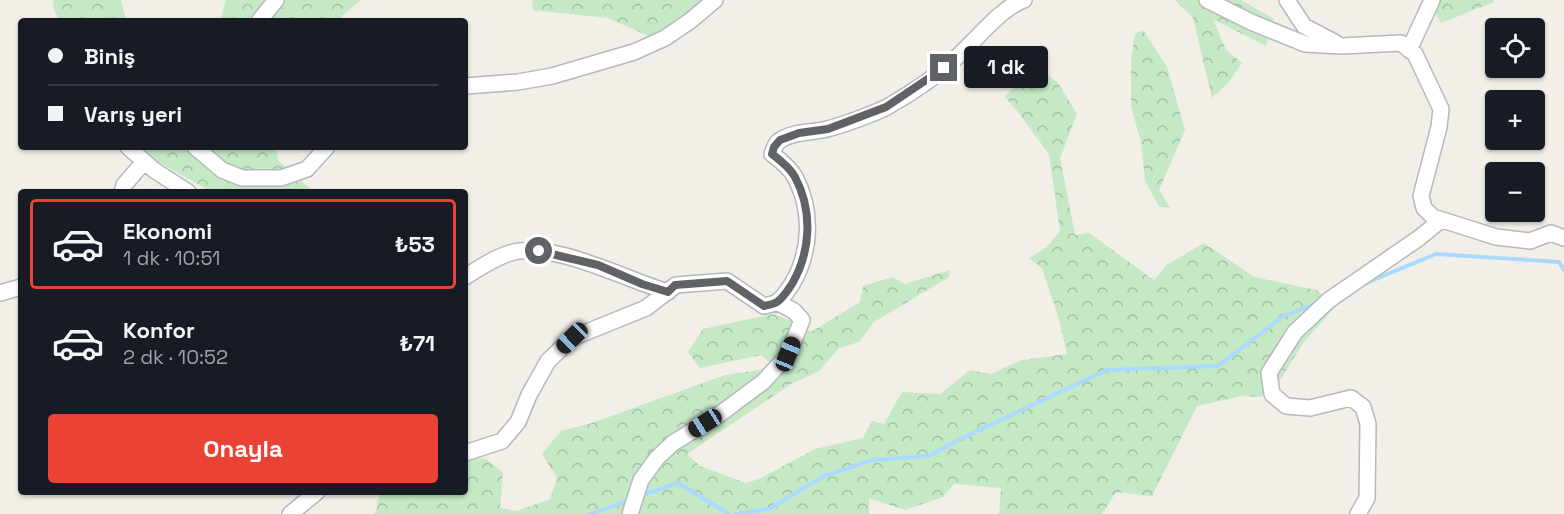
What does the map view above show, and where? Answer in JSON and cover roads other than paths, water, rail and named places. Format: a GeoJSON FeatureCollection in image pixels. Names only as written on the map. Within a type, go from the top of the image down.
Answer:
{"type":"FeatureCollection","features":[{"type":"Feature","properties":{"kind":"street"},"geometry":{"type":"LineString","coordinates":[[261,18],[276,0]]}},
{"type":"Feature","properties":{"kind":"street"},"geometry":{"type":"LineString","coordinates":[[468,87],[518,82],[552,75],[634,52],[665,38],[715,0]]}},
{"type":"Feature","properties":{"kind":"street"},"geometry":{"type":"LineString","coordinates":[[468,452],[502,441],[518,422],[529,395],[548,361],[572,338],[646,308],[675,285],[727,281],[764,306],[777,302],[788,291],[798,274],[806,250],[808,223],[795,176],[772,154],[774,147],[780,140],[799,133],[828,129],[886,107],[933,76],[982,35],[997,18],[1013,5],[1024,0]]}},
{"type":"Feature","properties":{"kind":"street"},"geometry":{"type":"LineString","coordinates":[[1207,0],[1251,22],[1305,44],[1341,46],[1401,43],[1415,54],[1441,109],[1439,127],[1421,196],[1424,208],[1433,217],[1496,237],[1530,242],[1551,233],[1564,238]]}},
{"type":"Feature","properties":{"kind":"street"},"geometry":{"type":"LineString","coordinates":[[1287,0],[1304,26],[1341,46]]}},
{"type":"Feature","properties":{"kind":"street"},"geometry":{"type":"LineString","coordinates":[[1409,50],[1432,0]]}},
{"type":"Feature","properties":{"kind":"street"},"geometry":{"type":"LineString","coordinates":[[131,150],[144,162],[184,189]]}},
{"type":"Feature","properties":{"kind":"street"},"geometry":{"type":"LineString","coordinates":[[199,150],[222,170],[242,178],[281,178],[307,169],[324,150]]}},
{"type":"Feature","properties":{"kind":"street"},"geometry":{"type":"LineString","coordinates":[[123,189],[144,162]]}},
{"type":"Feature","properties":{"kind":"street"},"geometry":{"type":"LineString","coordinates":[[1358,514],[1367,498],[1368,424],[1363,407],[1351,398],[1310,408],[1286,406],[1272,394],[1269,374],[1295,332],[1329,300],[1419,238],[1441,220]]}},
{"type":"Feature","properties":{"kind":"street"},"geometry":{"type":"LineString","coordinates":[[468,275],[512,253],[539,251],[598,265],[642,284],[668,292]]}},
{"type":"Feature","properties":{"kind":"street"},"geometry":{"type":"LineString","coordinates":[[0,293],[18,288]]}},
{"type":"Feature","properties":{"kind":"street"},"geometry":{"type":"LineString","coordinates":[[630,514],[641,480],[657,458],[673,443],[720,414],[763,382],[788,354],[802,320],[794,311],[777,302]]}},
{"type":"Feature","properties":{"kind":"street"},"geometry":{"type":"LineString","coordinates":[[290,514],[313,495]]}},
{"type":"Feature","properties":{"kind":"waterway"},"geometry":{"type":"LineString","coordinates":[[1366,283],[1436,254],[1559,262],[1564,270]]}},
{"type":"Feature","properties":{"kind":"waterway"},"geometry":{"type":"LineString","coordinates":[[736,514],[769,509],[824,476],[872,460],[929,456],[1107,370],[1218,366],[1282,317],[1317,303]]}},
{"type":"Feature","properties":{"kind":"waterway"},"geometry":{"type":"LineString","coordinates":[[642,495],[678,483],[729,514]]}},
{"type":"Feature","properties":{"kind":"waterway"},"geometry":{"type":"LineString","coordinates":[[591,514],[629,500]]}}]}
